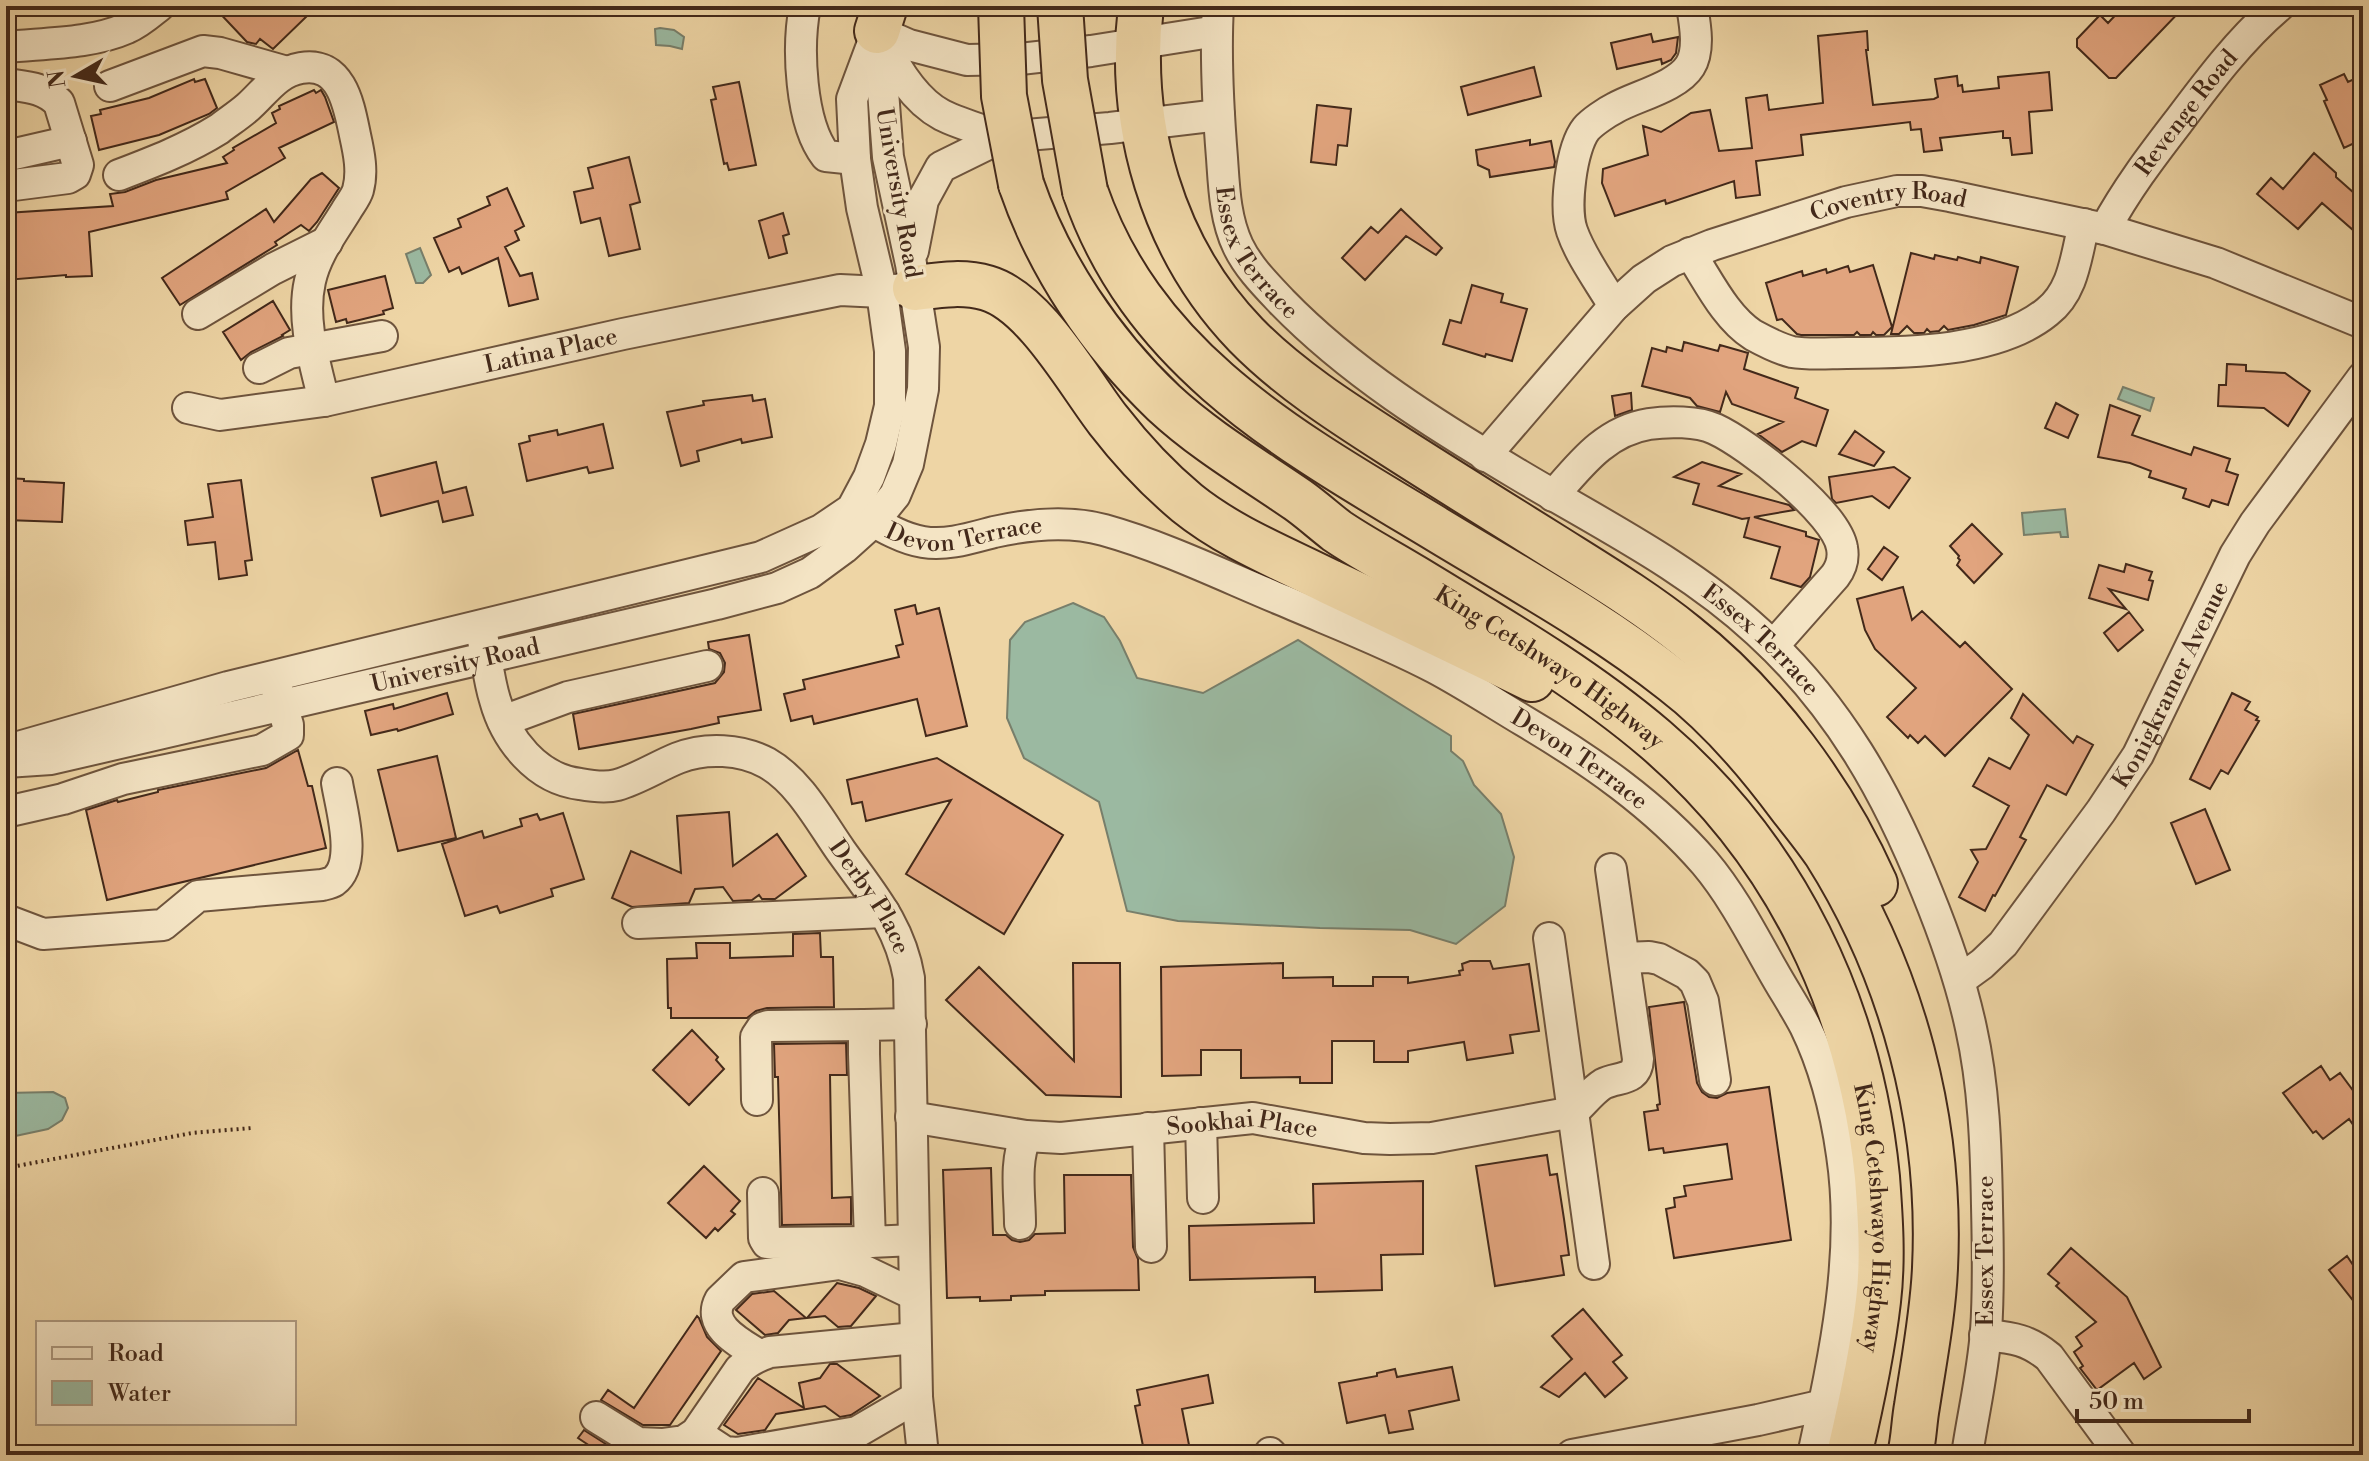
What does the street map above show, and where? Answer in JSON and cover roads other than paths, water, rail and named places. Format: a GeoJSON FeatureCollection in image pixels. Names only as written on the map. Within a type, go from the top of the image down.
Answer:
{"type":"FeatureCollection","features":[{"type":"Feature","properties":{"kind":"highway","name":"King Cetshwayo Highway"},"geometry":{"type":"LineString","coordinates":[[1001,6],[1004,96],[1021,184],[1036,223],[1073,291],[1134,372],[1165,404],[1224,451],[1338,531],[1585,684],[1652,736],[1701,783],[1764,857],[1797,912],[1825,967],[1847,1026],[1863,1082],[1874,1146],[1879,1200],[1879,1284],[1863,1394],[1849,1455]]}},
{"type":"Feature","properties":{"kind":"highway"},"geometry":{"type":"LineString","coordinates":[[1060,6],[1065,80],[1085,191],[1111,253],[1158,323],[1196,364],[1236,400],[1344,474],[1590,622],[1675,682],[1724,726],[1777,787],[1825,851],[1866,923],[1909,1039],[1926,1114],[1935,1183],[1935,1267]]}},
{"type":"Feature","properties":{"kind":"highway"},"geometry":{"type":"LineString","coordinates":[[1139,24],[1137,85],[1153,168],[1168,214],[1187,257],[1214,299],[1247,336],[1281,367],[1359,424],[1630,595],[1688,637],[1771,719],[1843,822],[1869,870],[1899,936],[1917,994],[1933,1062],[1945,1139],[1945,1207],[1910,1455]]}},
{"type":"Feature","properties":{"kind":"highway"},"geometry":{"type":"LineString","coordinates":[[902,281],[962,283],[989,288],[1008,299],[1029,316],[1046,336],[1147,468],[1217,525],[1652,736]]}},
{"type":"Feature","properties":{"kind":"street"},"geometry":{"type":"LineString","coordinates":[[6,47],[110,33],[126,28],[159,6]]}},
{"type":"Feature","properties":{"kind":"street"},"geometry":{"type":"LineString","coordinates":[[805,6],[802,61],[807,116],[818,146],[826,156],[855,159]]}},
{"type":"Feature","properties":{"kind":"street"},"geometry":{"type":"LineString","coordinates":[[1614,306],[1571,229],[1569,198],[1576,153],[1586,129],[1614,108],[1664,85],[1687,70],[1695,48],[1692,6]]}},
{"type":"Feature","properties":{"kind":"street","name":"Revenge Road"},"geometry":{"type":"LineString","coordinates":[[1690,253],[1726,308],[1751,334],[1792,352],[1935,350],[1981,342],[2023,327],[2048,312],[2069,286],[2095,227],[2124,194],[2206,84],[2279,6]]}},
{"type":"Feature","properties":{"kind":"street"},"geometry":{"type":"LineString","coordinates":[[878,12],[909,45],[967,60],[1020,59],[1091,51],[1139,24],[1217,19]]}},
{"type":"Feature","properties":{"kind":"street"},"geometry":{"type":"LineString","coordinates":[[878,12],[896,69],[925,104],[943,115],[1002,137]]}},
{"type":"Feature","properties":{"kind":"street","name":"University Road"},"geometry":{"type":"LineString","coordinates":[[6,751],[273,676],[761,557],[863,515],[895,495],[908,464],[923,389],[924,347],[902,281],[862,208],[855,159],[852,99],[878,12]]}},
{"type":"Feature","properties":{"kind":"street","name":"University Road"},"geometry":{"type":"LineString","coordinates":[[878,12],[888,157],[902,281]]}},
{"type":"Feature","properties":{"kind":"street","name":"Essex Terrace"},"geometry":{"type":"LineString","coordinates":[[1217,19],[1225,197],[1232,232],[1257,277],[1316,337],[1391,394],[1485,456],[1653,554],[1714,595],[1806,679],[1846,733],[1884,794],[1913,858],[1960,980],[1973,1038],[1982,1102],[1988,1258],[1985,1335],[1967,1455]]}},
{"type":"Feature","properties":{"kind":"street"},"geometry":{"type":"LineString","coordinates":[[110,86],[203,51],[287,72]]}},
{"type":"Feature","properties":{"kind":"street"},"geometry":{"type":"LineString","coordinates":[[119,175],[182,149],[220,128],[287,72],[304,67],[325,71],[337,80],[348,98],[361,162],[358,190],[318,254],[310,283],[308,317],[324,401]]}},
{"type":"Feature","properties":{"kind":"street"},"geometry":{"type":"LineString","coordinates":[[6,84],[35,88],[52,96],[63,111],[78,165],[72,177],[6,186]]}},
{"type":"Feature","properties":{"kind":"street"},"geometry":{"type":"LineString","coordinates":[[902,281],[923,200],[941,167],[1002,137],[1219,115]]}},
{"type":"Feature","properties":{"kind":"street"},"geometry":{"type":"LineString","coordinates":[[6,156],[71,141]]}},
{"type":"Feature","properties":{"kind":"street","name":"Coventry Road"},"geometry":{"type":"LineString","coordinates":[[1485,456],[1614,306],[1644,279],[1690,253],[1846,202],[1897,191],[1950,196],[2095,227],[2216,263],[2363,323]]}},
{"type":"Feature","properties":{"kind":"street"},"geometry":{"type":"LineString","coordinates":[[198,314],[273,269],[327,242]]}},
{"type":"Feature","properties":{"kind":"street","name":"Latina Place"},"geometry":{"type":"LineString","coordinates":[[188,408],[220,415],[324,401],[623,334],[840,290],[902,281]]}},
{"type":"Feature","properties":{"kind":"street"},"geometry":{"type":"LineString","coordinates":[[259,368],[289,353],[382,336]]}},
{"type":"Feature","properties":{"kind":"street","name":"Konigkramer Avenue"},"geometry":{"type":"LineString","coordinates":[[1960,980],[2003,944],[2101,811],[2138,755],[2235,555],[2255,523],[2363,377]]}},
{"type":"Feature","properties":{"kind":"street"},"geometry":{"type":"LineString","coordinates":[[1553,496],[1591,451],[1648,424],[1688,423],[1714,428],[1761,457],[1798,488],[1836,531],[1843,558],[1835,576],[1773,646]]}},
{"type":"Feature","properties":{"kind":"street","name":"University Road"},"geometry":{"type":"LineString","coordinates":[[6,762],[51,759],[777,588],[810,573],[844,548],[863,515]]}},
{"type":"Feature","properties":{"kind":"street","name":"Devon Terrace"},"geometry":{"type":"LineString","coordinates":[[863,515],[902,536],[926,543],[966,540],[1037,524],[1100,529],[1141,542],[1375,639],[1435,668],[1582,756],[1671,829],[1706,864],[1740,912],[1805,1027],[1821,1065],[1834,1114],[1843,1157],[1847,1238],[1844,1286],[1813,1455]]}},
{"type":"Feature","properties":{"kind":"street","name":"Derby Place"},"geometry":{"type":"LineString","coordinates":[[481,626],[495,701],[503,721],[526,757],[565,782],[615,786],[679,757],[695,753],[738,753],[766,762],[787,778],[815,814],[895,928],[906,958],[909,978],[915,1338],[923,1455]]}},
{"type":"Feature","properties":{"kind":"street"},"geometry":{"type":"LineString","coordinates":[[503,721],[568,697],[707,666]]}},
{"type":"Feature","properties":{"kind":"street"},"geometry":{"type":"LineString","coordinates":[[6,812],[63,799],[123,779],[262,750],[288,735],[288,725],[273,676]]}},
{"type":"Feature","properties":{"kind":"street"},"geometry":{"type":"LineString","coordinates":[[6,920],[43,934],[163,925],[198,896],[322,885],[334,881],[344,868],[348,850],[337,783]]}},
{"type":"Feature","properties":{"kind":"street"},"geometry":{"type":"LineString","coordinates":[[1573,1112],[1603,1084],[1625,1078],[1638,1067],[1611,869]]}},
{"type":"Feature","properties":{"kind":"street"},"geometry":{"type":"LineString","coordinates":[[638,923],[884,912]]}},
{"type":"Feature","properties":{"kind":"street"},"geometry":{"type":"LineString","coordinates":[[1549,938],[1594,1264]]}},
{"type":"Feature","properties":{"kind":"street"},"geometry":{"type":"LineString","coordinates":[[1624,958],[1659,959],[1679,968],[1695,982],[1703,1001],[1715,1080]]}},
{"type":"Feature","properties":{"kind":"street"},"geometry":{"type":"LineString","coordinates":[[757,1100],[756,1037],[762,1028],[911,1024]]}},
{"type":"Feature","properties":{"kind":"street"},"geometry":{"type":"LineString","coordinates":[[864,1025],[870,1242]]}},
{"type":"Feature","properties":{"kind":"street","name":"Sookhai Place"},"geometry":{"type":"LineString","coordinates":[[911,1117],[1026,1136],[1061,1138],[1253,1118],[1364,1138],[1432,1138],[1573,1112]]}},
{"type":"Feature","properties":{"kind":"street"},"geometry":{"type":"LineString","coordinates":[[1201,1123],[1203,1198]]}},
{"type":"Feature","properties":{"kind":"street"},"geometry":{"type":"LineString","coordinates":[[1148,1128],[1151,1247]]}},
{"type":"Feature","properties":{"kind":"street"},"geometry":{"type":"LineString","coordinates":[[1020,1224],[1019,1159],[1026,1136]]}},
{"type":"Feature","properties":{"kind":"street"},"geometry":{"type":"LineString","coordinates":[[763,1193],[764,1238],[767,1243],[914,1240]]}},
{"type":"Feature","properties":{"kind":"street"},"geometry":{"type":"LineString","coordinates":[[759,1355],[729,1336],[716,1315],[717,1304],[744,1277],[840,1264],[865,1271],[915,1295]]}},
{"type":"Feature","properties":{"kind":"street"},"geometry":{"type":"LineString","coordinates":[[1985,1335],[2018,1338],[2049,1357],[2121,1455]]}},
{"type":"Feature","properties":{"kind":"street"},"geometry":{"type":"LineString","coordinates":[[596,1417],[638,1443],[684,1441],[696,1433],[740,1369],[759,1355],[915,1338]]}},
{"type":"Feature","properties":{"kind":"street"},"geometry":{"type":"LineString","coordinates":[[696,1433],[725,1452],[737,1453],[857,1432],[917,1397]]}},
{"type":"Feature","properties":{"kind":"street"},"geometry":{"type":"LineString","coordinates":[[1572,1455],[1824,1405]]}},
{"type":"Feature","properties":{"kind":"water"},"geometry":{"type":"Polygon","coordinates":[[[655,29],[674,30],[684,37],[682,49],[656,45],[655,29]]]}},
{"type":"Feature","properties":{"kind":"water"},"geometry":{"type":"Polygon","coordinates":[[[420,248],[431,275],[423,283],[416,283],[406,254],[420,248]]]}},
{"type":"Feature","properties":{"kind":"water"},"geometry":{"type":"Polygon","coordinates":[[[2123,387],[2154,398],[2150,411],[2118,399],[2123,387]]]}},
{"type":"Feature","properties":{"kind":"water"},"geometry":{"type":"Polygon","coordinates":[[[2065,509],[2068,537],[2061,537],[2060,532],[2024,535],[2022,513],[2065,509]]]}},
{"type":"Feature","properties":{"kind":"water"},"geometry":{"type":"Polygon","coordinates":[[[1073,603],[1104,617],[1120,641],[1137,678],[1203,693],[1298,640],[1451,736],[1451,751],[1463,761],[1474,785],[1501,814],[1514,857],[1505,906],[1456,944],[1410,930],[1178,921],[1127,911],[1099,802],[1024,758],[1007,718],[1010,640],[1025,622],[1073,603]]]}},
{"type":"Feature","properties":{"kind":"water"},"geometry":{"type":"Polygon","coordinates":[[[53,1092],[65,1098],[68,1108],[62,1120],[48,1129],[6,1138],[6,1093],[53,1092]]]}}]}
